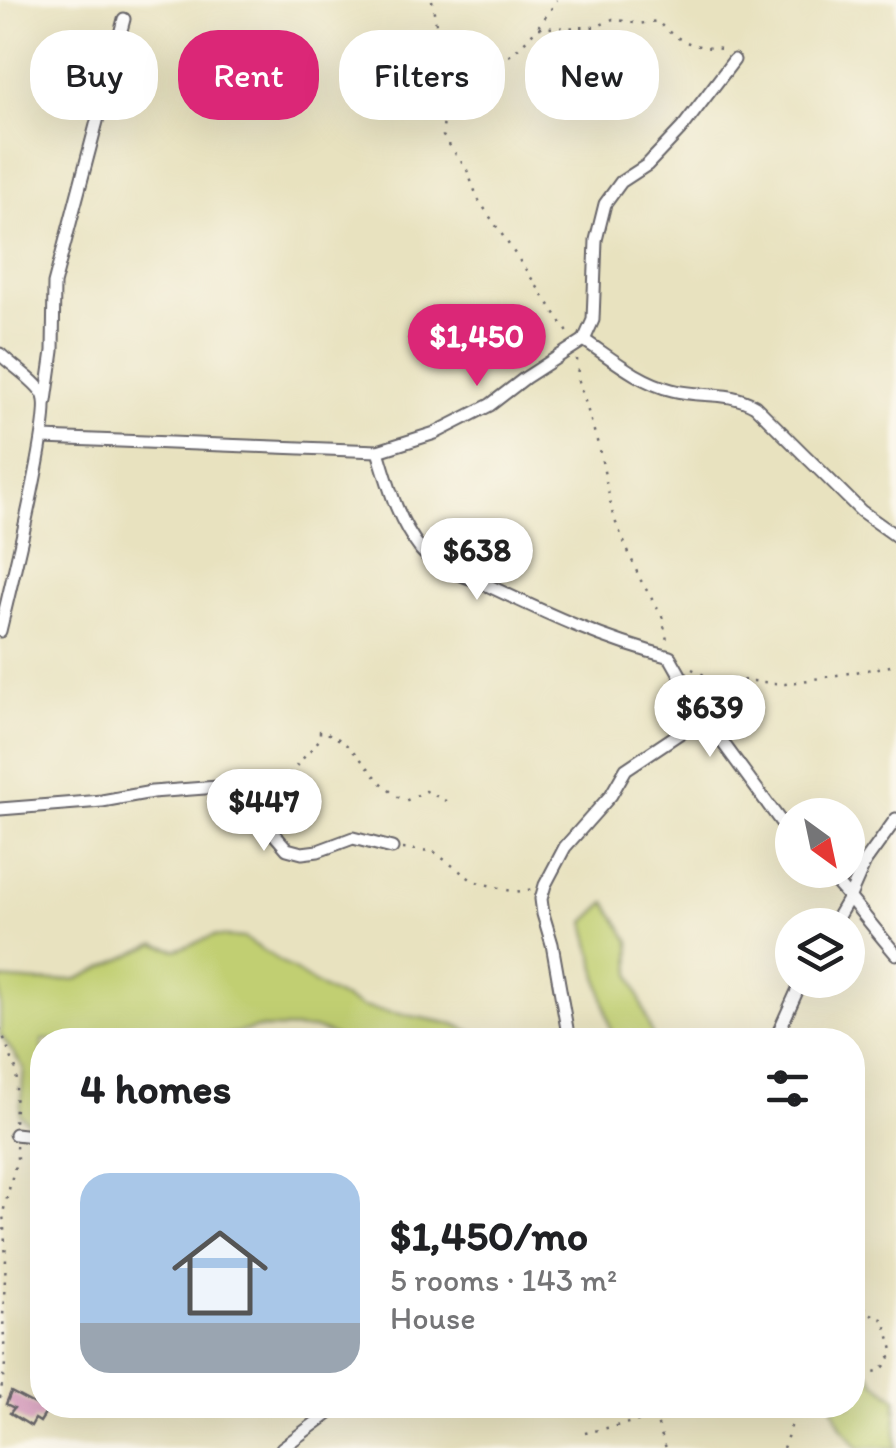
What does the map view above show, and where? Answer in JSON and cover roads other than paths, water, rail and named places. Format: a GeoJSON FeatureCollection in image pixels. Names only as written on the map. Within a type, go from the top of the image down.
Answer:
{"type":"FeatureCollection","features":[{"type":"Feature","properties":{"kind":"street"},"geometry":{"type":"LineString","coordinates":[[0,632],[43,438],[53,351],[54,284],[124,19]]}},
{"type":"Feature","properties":{"kind":"street"},"geometry":{"type":"LineString","coordinates":[[43,438],[378,451],[435,433],[490,405],[580,342],[593,320],[596,240],[605,204],[621,182],[648,165],[682,128],[734,60]]}},
{"type":"Feature","properties":{"kind":"street"},"geometry":{"type":"LineString","coordinates":[[580,342],[650,384],[684,393],[720,393],[755,406],[861,510],[896,536]]}},
{"type":"Feature","properties":{"kind":"street"},"geometry":{"type":"LineString","coordinates":[[0,354],[39,387],[46,401]]}},
{"type":"Feature","properties":{"kind":"street"},"geometry":{"type":"LineString","coordinates":[[378,451],[395,510],[436,564],[556,620],[670,657],[704,717],[775,814]]}},
{"type":"Feature","properties":{"kind":"street"},"geometry":{"type":"LineString","coordinates":[[567,1028],[543,914],[544,889],[565,847],[611,795],[622,773],[634,761],[704,717]]}},
{"type":"Feature","properties":{"kind":"street"},"geometry":{"type":"LineString","coordinates":[[0,809],[102,802],[197,787],[237,790],[286,849],[318,851],[354,838],[392,848]]}},
{"type":"Feature","properties":{"kind":"street"},"geometry":{"type":"LineString","coordinates":[[843,908],[865,862],[896,819]]}},
{"type":"Feature","properties":{"kind":"street"},"geometry":{"type":"LineString","coordinates":[[842,888],[896,954]]}},
{"type":"Feature","properties":{"kind":"street"},"geometry":{"type":"LineString","coordinates":[[781,1028],[794,998]]}},
{"type":"Feature","properties":{"kind":"street"},"geometry":{"type":"LineString","coordinates":[[15,1134],[30,1136]]}},
{"type":"Feature","properties":{"kind":"street"},"geometry":{"type":"LineString","coordinates":[[282,1448],[322,1418]]}}]}
